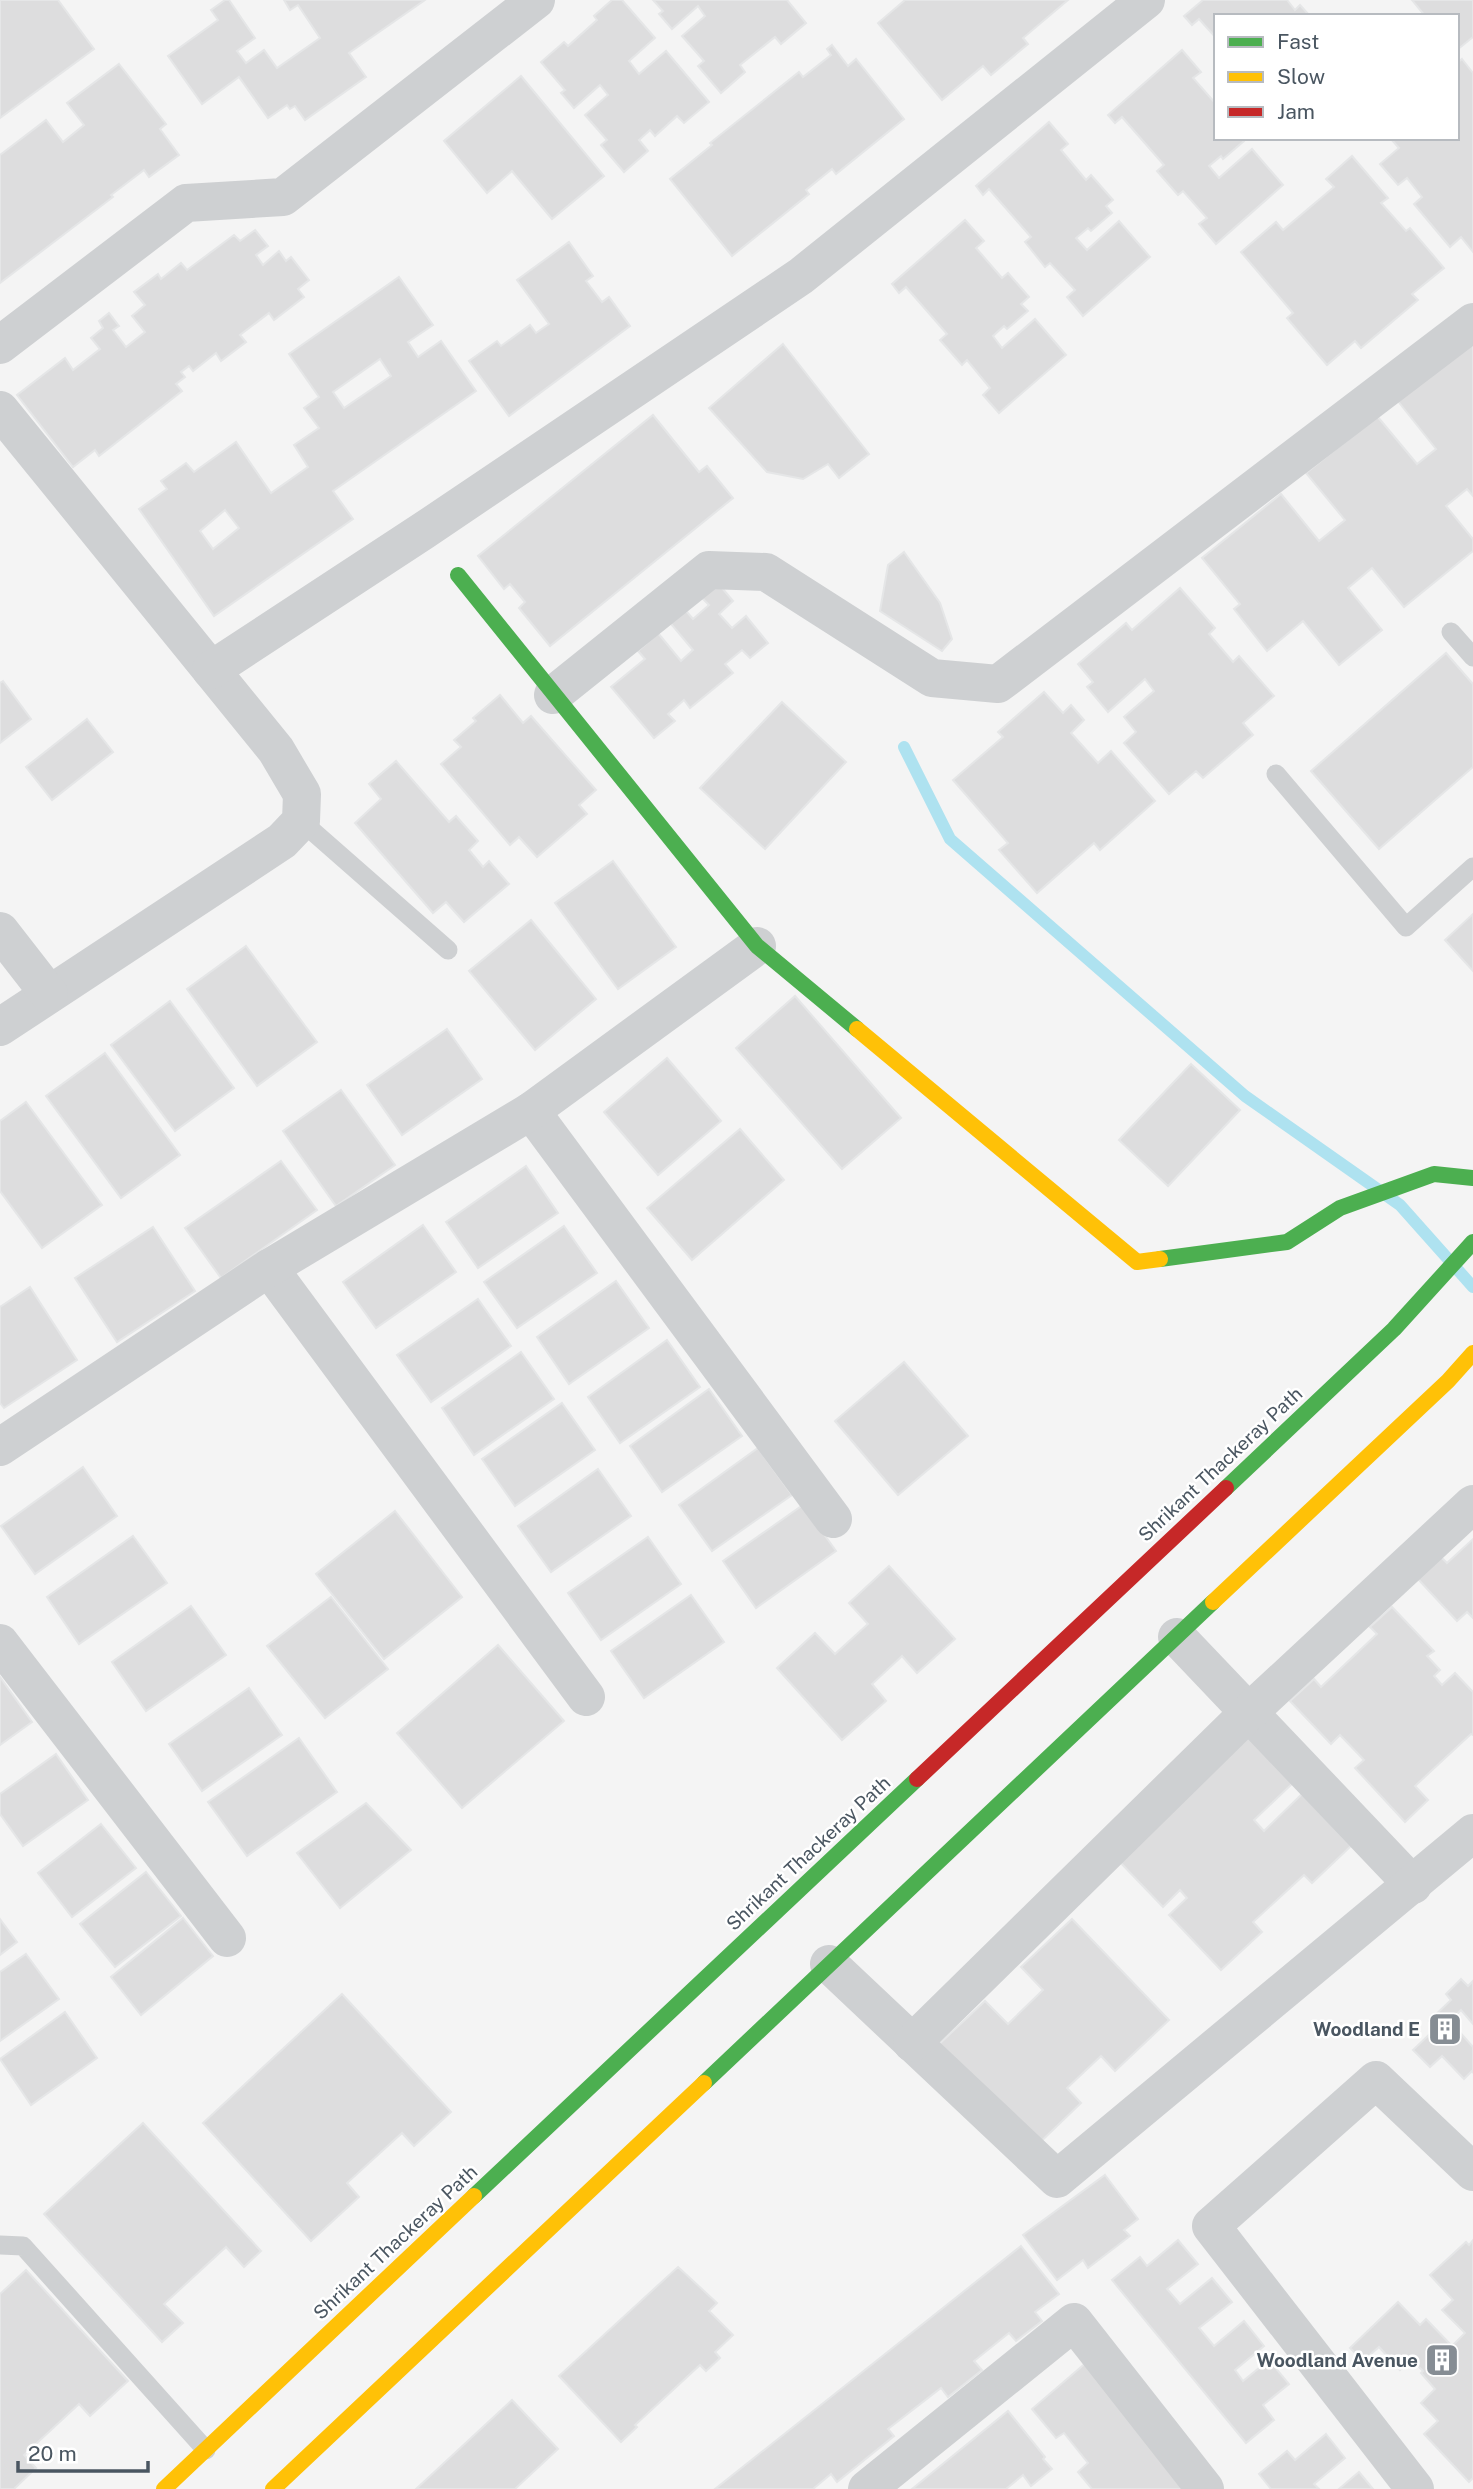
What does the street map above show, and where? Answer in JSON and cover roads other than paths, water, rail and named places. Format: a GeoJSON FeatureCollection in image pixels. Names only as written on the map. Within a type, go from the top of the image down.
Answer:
{"type":"FeatureCollection","features":[{"type":"Feature","properties":{"kind":"street"},"geometry":{"type":"LineString","coordinates":[[0,345],[186,203],[283,197],[536,0]]}},
{"type":"Feature","properties":{"kind":"street"},"geometry":{"type":"LineString","coordinates":[[211,670],[801,276],[1146,0]]}},
{"type":"Feature","properties":{"kind":"street"},"geometry":{"type":"LineString","coordinates":[[554,695],[709,570],[766,572],[932,678],[998,684],[1473,321]]}},
{"type":"Feature","properties":{"kind":"street"},"geometry":{"type":"LineString","coordinates":[[0,410],[276,750],[302,794],[301,821],[282,841],[0,1027]]}},
{"type":"Feature","properties":{"kind":"street"},"geometry":{"type":"LineString","coordinates":[[458,575],[757,946],[1137,1262],[1287,1242],[1339,1208],[1434,1174],[1473,1178]]}},
{"type":"Feature","properties":{"kind":"street"},"geometry":{"type":"LineString","coordinates":[[0,931],[49,994]]}},
{"type":"Feature","properties":{"kind":"street"},"geometry":{"type":"LineString","coordinates":[[0,1447],[269,1268],[531,1111],[757,946]]}},
{"type":"Feature","properties":{"kind":"street"},"geometry":{"type":"LineString","coordinates":[[531,1111],[833,1519]]}},
{"type":"Feature","properties":{"kind":"street","name":"Shrikant Thackeray Path"},"geometry":{"type":"LineString","coordinates":[[164,2489],[1384,1339],[1473,1241]]}},
{"type":"Feature","properties":{"kind":"street"},"geometry":{"type":"LineString","coordinates":[[269,1268],[586,1697]]}},
{"type":"Feature","properties":{"kind":"street"},"geometry":{"type":"LineString","coordinates":[[273,2489],[1469,1365]]}},
{"type":"Feature","properties":{"kind":"street"},"geometry":{"type":"LineString","coordinates":[[912,2043],[1248,1713],[1473,1504]]}},
{"type":"Feature","properties":{"kind":"street"},"geometry":{"type":"LineString","coordinates":[[1177,1637],[1413,1885]]}},
{"type":"Feature","properties":{"kind":"street"},"geometry":{"type":"LineString","coordinates":[[0,1643],[227,1938]]}},
{"type":"Feature","properties":{"kind":"street"},"geometry":{"type":"LineString","coordinates":[[829,1964],[1057,2179],[1473,1833]]}},
{"type":"Feature","properties":{"kind":"street"},"geometry":{"type":"LineString","coordinates":[[1415,2489],[1211,2225],[1376,2080],[1473,2172]]}},
{"type":"Feature","properties":{"kind":"street"},"geometry":{"type":"LineString","coordinates":[[867,2489],[1074,2322],[1205,2489]]}},
{"type":"Feature","properties":{"kind":"lane"},"geometry":{"type":"LineString","coordinates":[[1451,632],[1473,657]]}},
{"type":"Feature","properties":{"kind":"lane"},"geometry":{"type":"LineString","coordinates":[[1276,774],[1406,927],[1473,867]]}},
{"type":"Feature","properties":{"kind":"lane"},"geometry":{"type":"LineString","coordinates":[[301,821],[448,950]]}},
{"type":"Feature","properties":{"kind":"lane"},"geometry":{"type":"LineString","coordinates":[[0,2245],[23,2246],[206,2449]]}},
{"type":"Feature","properties":{"kind":"waterway"},"geometry":{"type":"LineString","coordinates":[[904,747],[950,839],[1245,1096],[1400,1205],[1473,1287]]}},
{"type":"Feature","properties":{"kind":"place","name":"Woodland E"},"geometry":{"type":"Point","coordinates":[1445,2029]}},
{"type":"Feature","properties":{"kind":"place","name":"Woodland Avenue"},"geometry":{"type":"Point","coordinates":[1442,2360]}}]}
